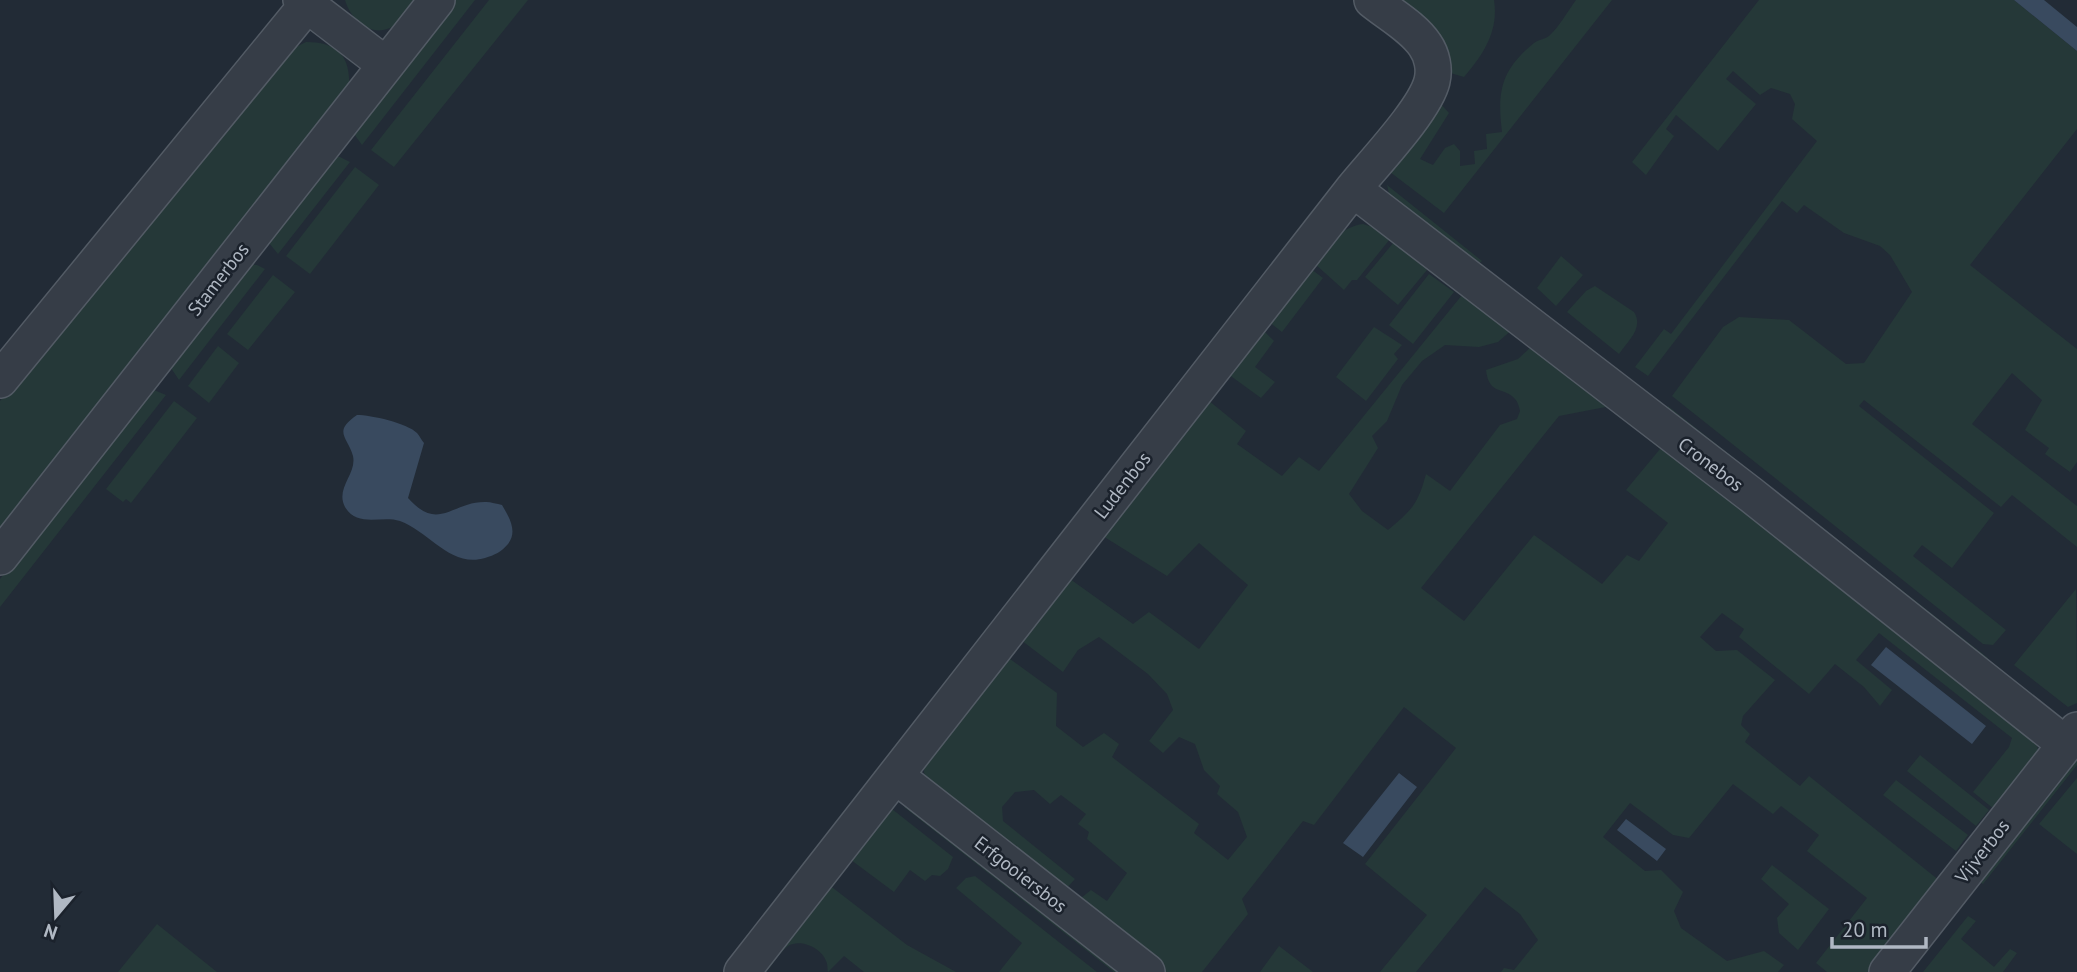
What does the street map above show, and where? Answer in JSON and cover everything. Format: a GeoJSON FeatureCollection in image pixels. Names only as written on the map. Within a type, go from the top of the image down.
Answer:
{"type":"FeatureCollection","features":[{"type":"Feature","properties":{"kind":"street","name":"Stamerbos"},"geometry":{"type":"LineString","coordinates":[[0,557],[437,0]]}},
{"type":"Feature","properties":{"kind":"street","name":"Ludenbos"},"geometry":{"type":"LineString","coordinates":[[742,972],[1422,104],[1432,81],[1433,70],[1426,46],[1372,0]]}},
{"type":"Feature","properties":{"kind":"street"},"geometry":{"type":"LineString","coordinates":[[0,380],[307,2],[386,65]]}},
{"type":"Feature","properties":{"kind":"street","name":"Cronebos"},"geometry":{"type":"LineString","coordinates":[[1353,189],[2071,737]]}},
{"type":"Feature","properties":{"kind":"street","name":"Vijverbos"},"geometry":{"type":"LineString","coordinates":[[1886,972],[2071,737]]}},
{"type":"Feature","properties":{"kind":"street","name":"Erfgooiersbos"},"geometry":{"type":"LineString","coordinates":[[895,776],[1147,972]]}},
{"type":"Feature","properties":{"kind":"shaded area"},"geometry":{"type":"Polygon","coordinates":[[[345,0],[418,0],[398,23],[379,30],[364,26],[358,21],[345,0]]]}},
{"type":"Feature","properties":{"kind":"shaded area"},"geometry":{"type":"Polygon","coordinates":[[[452,0],[475,0],[362,145],[354,134],[452,0]]]}},
{"type":"Feature","properties":{"kind":"shaded area"},"geometry":{"type":"Polygon","coordinates":[[[489,0],[528,0],[394,167],[371,150],[489,0]]]}},
{"type":"Feature","properties":{"kind":"shaded area"},"geometry":{"type":"Polygon","coordinates":[[[1398,0],[1494,0],[1492,32],[1464,77],[1447,72],[1398,0]]]}},
{"type":"Feature","properties":{"kind":"shaded area"},"geometry":{"type":"Polygon","coordinates":[[[1576,0],[1612,0],[1444,213],[1386,169],[1438,101],[1449,113],[1420,159],[1433,165],[1445,148],[1454,144],[1460,151],[1460,166],[1475,164],[1474,151],[1487,149],[1486,134],[1502,132],[1501,93],[1508,72],[1534,43],[1553,32],[1576,0]]]}},
{"type":"Feature","properties":{"kind":"shaded area"},"geometry":{"type":"Polygon","coordinates":[[[1759,0],[2014,0],[2077,51],[2077,129],[1970,265],[2077,349],[2077,462],[2070,472],[2045,454],[2049,448],[2025,430],[2042,400],[2012,373],[1972,424],[2077,506],[2077,547],[2012,495],[2001,507],[1864,400],[1859,406],[1994,513],[1952,568],[1922,545],[1913,556],[2006,630],[1993,645],[1983,644],[1672,396],[1723,327],[1739,317],[1789,320],[1846,364],[1864,363],[1912,292],[1890,255],[1880,246],[1844,233],[1804,205],[1797,213],[1782,201],[1648,376],[1635,367],[1664,329],[1671,334],[1817,141],[1792,119],[1795,104],[1790,94],[1771,88],[1760,95],[1733,71],[1726,79],[1756,104],[1718,151],[1676,115],[1666,129],[1674,136],[1646,175],[1632,162],[1759,0]]]}},
{"type":"Feature","properties":{"kind":"shaded area"},"geometry":{"type":"Polygon","coordinates":[[[306,42],[326,45],[340,53],[347,67],[349,87],[0,539],[0,401],[283,59],[292,49],[306,42]]]}},
{"type":"Feature","properties":{"kind":"shaded area"},"geometry":{"type":"Polygon","coordinates":[[[333,157],[350,162],[278,254],[269,243],[270,234],[333,157]]]}},
{"type":"Feature","properties":{"kind":"shaded area"},"geometry":{"type":"Polygon","coordinates":[[[355,167],[379,185],[310,274],[286,256],[355,167]]]}},
{"type":"Feature","properties":{"kind":"shaded area"},"geometry":{"type":"Polygon","coordinates":[[[1387,185],[1482,261],[1477,265],[1390,198],[1387,185]]]}},
{"type":"Feature","properties":{"kind":"shaded area"},"geometry":{"type":"Polygon","coordinates":[[[1363,224],[1376,228],[1390,239],[1357,280],[1352,280],[1344,290],[1315,264],[1341,233],[1363,224]]]}},
{"type":"Feature","properties":{"kind":"shaded area"},"geometry":{"type":"Polygon","coordinates":[[[1394,242],[1427,270],[1398,305],[1365,277],[1394,242]]]}},
{"type":"Feature","properties":{"kind":"shaded area"},"geometry":{"type":"Polygon","coordinates":[[[1561,256],[1583,275],[1556,306],[1537,288],[1561,256]]]}},
{"type":"Feature","properties":{"kind":"shaded area"},"geometry":{"type":"Polygon","coordinates":[[[249,264],[265,269],[179,380],[171,368],[171,359],[249,264]]]}},
{"type":"Feature","properties":{"kind":"shaded area"},"geometry":{"type":"Polygon","coordinates":[[[1311,269],[1323,278],[1282,332],[1269,322],[1311,269]]]}},
{"type":"Feature","properties":{"kind":"shaded area"},"geometry":{"type":"Polygon","coordinates":[[[1429,274],[1454,292],[1413,344],[1389,325],[1429,274]]]}},
{"type":"Feature","properties":{"kind":"shaded area"},"geometry":{"type":"Polygon","coordinates":[[[273,275],[295,292],[248,350],[227,334],[273,275]]]}},
{"type":"Feature","properties":{"kind":"shaded area"},"geometry":{"type":"Polygon","coordinates":[[[1595,286],[1634,312],[1637,318],[1634,334],[1619,354],[1567,312],[1586,291],[1595,286]]]}},
{"type":"Feature","properties":{"kind":"shaded area"},"geometry":{"type":"Polygon","coordinates":[[[1467,289],[1514,328],[1498,342],[1479,347],[1445,345],[1422,361],[1402,385],[1387,421],[1372,436],[1378,448],[1349,494],[1362,511],[1388,530],[1413,506],[1426,474],[1450,491],[1500,425],[1517,419],[1520,411],[1518,403],[1511,395],[1490,384],[1486,370],[1518,359],[1534,344],[1616,405],[1559,416],[1421,588],[1464,621],[1534,535],[1602,584],[1627,555],[1639,561],[1668,523],[1626,490],[1660,449],[1633,426],[1636,421],[2032,733],[2038,749],[2032,761],[1994,809],[1973,792],[2009,747],[2012,738],[1879,633],[1856,660],[1892,690],[1880,706],[1864,687],[1835,664],[1809,694],[1739,637],[1744,629],[1722,613],[1700,637],[1716,651],[1737,650],[1775,680],[1743,716],[1741,725],[1750,734],[1745,742],[1800,786],[1809,776],[1940,881],[1868,972],[1827,972],[1816,963],[1867,898],[1807,851],[1819,835],[1781,806],[1773,814],[1733,784],[1689,838],[1673,835],[1630,803],[1603,837],[1645,871],[1661,870],[1683,892],[1674,911],[1681,928],[1727,961],[1764,951],[1784,965],[1778,972],[1501,972],[1504,968],[1514,970],[1538,940],[1520,914],[1485,887],[1416,972],[1380,972],[1427,915],[1365,864],[1456,748],[1404,707],[1314,825],[1303,821],[1242,899],[1248,914],[1202,972],[1166,972],[1082,903],[1081,898],[1091,890],[1107,901],[1127,873],[1087,839],[1089,832],[1078,824],[1086,814],[1061,795],[1050,804],[1034,790],[1015,792],[1002,807],[1003,821],[1075,879],[1064,891],[936,792],[924,773],[925,751],[998,658],[1010,659],[1057,693],[1056,726],[1083,747],[1104,733],[1119,744],[1112,757],[1199,824],[1194,833],[1228,860],[1247,837],[1238,812],[1217,794],[1220,786],[1204,770],[1195,744],[1179,737],[1163,753],[1149,741],[1173,710],[1167,694],[1148,674],[1099,637],[1078,650],[1063,672],[1017,637],[1063,574],[1133,624],[1149,612],[1199,649],[1248,585],[1199,543],[1167,576],[1098,533],[1208,400],[1246,431],[1237,444],[1282,476],[1299,457],[1319,471],[1467,289]]]}},
{"type":"Feature","properties":{"kind":"shaded area"},"geometry":{"type":"Polygon","coordinates":[[[1374,327],[1402,345],[1394,354],[1398,359],[1366,401],[1336,377],[1374,327]]]}},
{"type":"Feature","properties":{"kind":"shaded area"},"geometry":{"type":"Polygon","coordinates":[[[1263,330],[1274,341],[1255,367],[1275,382],[1261,398],[1228,374],[1263,330]]]}},
{"type":"Feature","properties":{"kind":"shaded area"},"geometry":{"type":"Polygon","coordinates":[[[218,346],[239,363],[209,403],[188,386],[218,346]]]}},
{"type":"Feature","properties":{"kind":"shaded area"},"geometry":{"type":"Polygon","coordinates":[[[154,390],[166,395],[0,607],[0,579],[145,394],[154,390]]]}},
{"type":"Feature","properties":{"kind":"shaded area"},"geometry":{"type":"Polygon","coordinates":[[[174,401],[197,418],[131,503],[126,499],[123,502],[106,489],[174,401]]]}},
{"type":"Feature","properties":{"kind":"shaded area"},"geometry":{"type":"Polygon","coordinates":[[[1668,406],[1988,658],[1984,662],[1664,411],[1668,406]]]}},
{"type":"Feature","properties":{"kind":"shaded area"},"geometry":{"type":"Polygon","coordinates":[[[2076,589],[2077,703],[2068,707],[2014,665],[2076,589]]]}},
{"type":"Feature","properties":{"kind":"shaded area"},"geometry":{"type":"Polygon","coordinates":[[[1920,755],[1989,810],[1976,826],[1907,771],[1920,755]]]}},
{"type":"Feature","properties":{"kind":"shaded area"},"geometry":{"type":"Polygon","coordinates":[[[2077,758],[2077,765],[1983,884],[1979,881],[2077,758]]]}},
{"type":"Feature","properties":{"kind":"shaded area"},"geometry":{"type":"Polygon","coordinates":[[[2077,778],[2077,854],[2039,824],[2077,778]]]}},
{"type":"Feature","properties":{"kind":"shaded area"},"geometry":{"type":"Polygon","coordinates":[[[1896,780],[1968,835],[1956,851],[1883,795],[1896,780]]]}},
{"type":"Feature","properties":{"kind":"shaded area"},"geometry":{"type":"Polygon","coordinates":[[[904,807],[912,807],[1129,972],[1114,972],[904,807]]]}},
{"type":"Feature","properties":{"kind":"shaded area"},"geometry":{"type":"Polygon","coordinates":[[[892,809],[953,857],[948,869],[940,876],[932,875],[925,881],[910,870],[894,892],[847,857],[884,810],[892,809]]]}},
{"type":"Feature","properties":{"kind":"shaded area"},"geometry":{"type":"Polygon","coordinates":[[[1772,865],[1829,909],[1798,950],[1779,933],[1777,918],[1789,904],[1761,879],[1772,865]]]}},
{"type":"Feature","properties":{"kind":"shaded area"},"geometry":{"type":"Polygon","coordinates":[[[975,876],[1097,972],[999,972],[1022,943],[956,888],[966,878],[975,876]]]}},
{"type":"Feature","properties":{"kind":"shaded area"},"geometry":{"type":"Polygon","coordinates":[[[824,881],[907,945],[956,972],[864,972],[844,956],[828,972],[827,962],[820,952],[798,943],[788,946],[766,972],[753,972],[824,881]]]}},
{"type":"Feature","properties":{"kind":"shaded area"},"geometry":{"type":"Polygon","coordinates":[[[1968,916],[1976,921],[1961,939],[1994,967],[2010,949],[2017,953],[2003,972],[1923,972],[1968,916]]]}},
{"type":"Feature","properties":{"kind":"shaded area"},"geometry":{"type":"Polygon","coordinates":[[[157,924],[217,972],[118,972],[157,924]]]}},
{"type":"Feature","properties":{"kind":"shaded area"},"geometry":{"type":"Polygon","coordinates":[[[1279,946],[1313,972],[1260,972],[1279,946]]]}},
{"type":"Feature","properties":{"kind":"water"},"geometry":{"type":"Polygon","coordinates":[[[2014,0],[2044,0],[2077,27],[2077,51],[2014,0]]]}},
{"type":"Feature","properties":{"kind":"water"},"geometry":{"type":"Polygon","coordinates":[[[357,415],[380,418],[405,426],[417,433],[424,443],[408,498],[419,508],[437,514],[474,503],[502,505],[512,529],[508,544],[498,553],[485,558],[461,558],[400,521],[363,519],[350,513],[345,507],[343,494],[352,469],[353,456],[343,430],[357,415]]]}},
{"type":"Feature","properties":{"kind":"water"},"geometry":{"type":"Polygon","coordinates":[[[1886,647],[1986,726],[1972,744],[1871,665],[1886,647]]]}},
{"type":"Feature","properties":{"kind":"water"},"geometry":{"type":"Polygon","coordinates":[[[1399,773],[1417,787],[1363,857],[1343,843],[1399,773]]]}},
{"type":"Feature","properties":{"kind":"water"},"geometry":{"type":"Polygon","coordinates":[[[1626,819],[1666,849],[1657,861],[1617,830],[1626,819]]]}}]}
